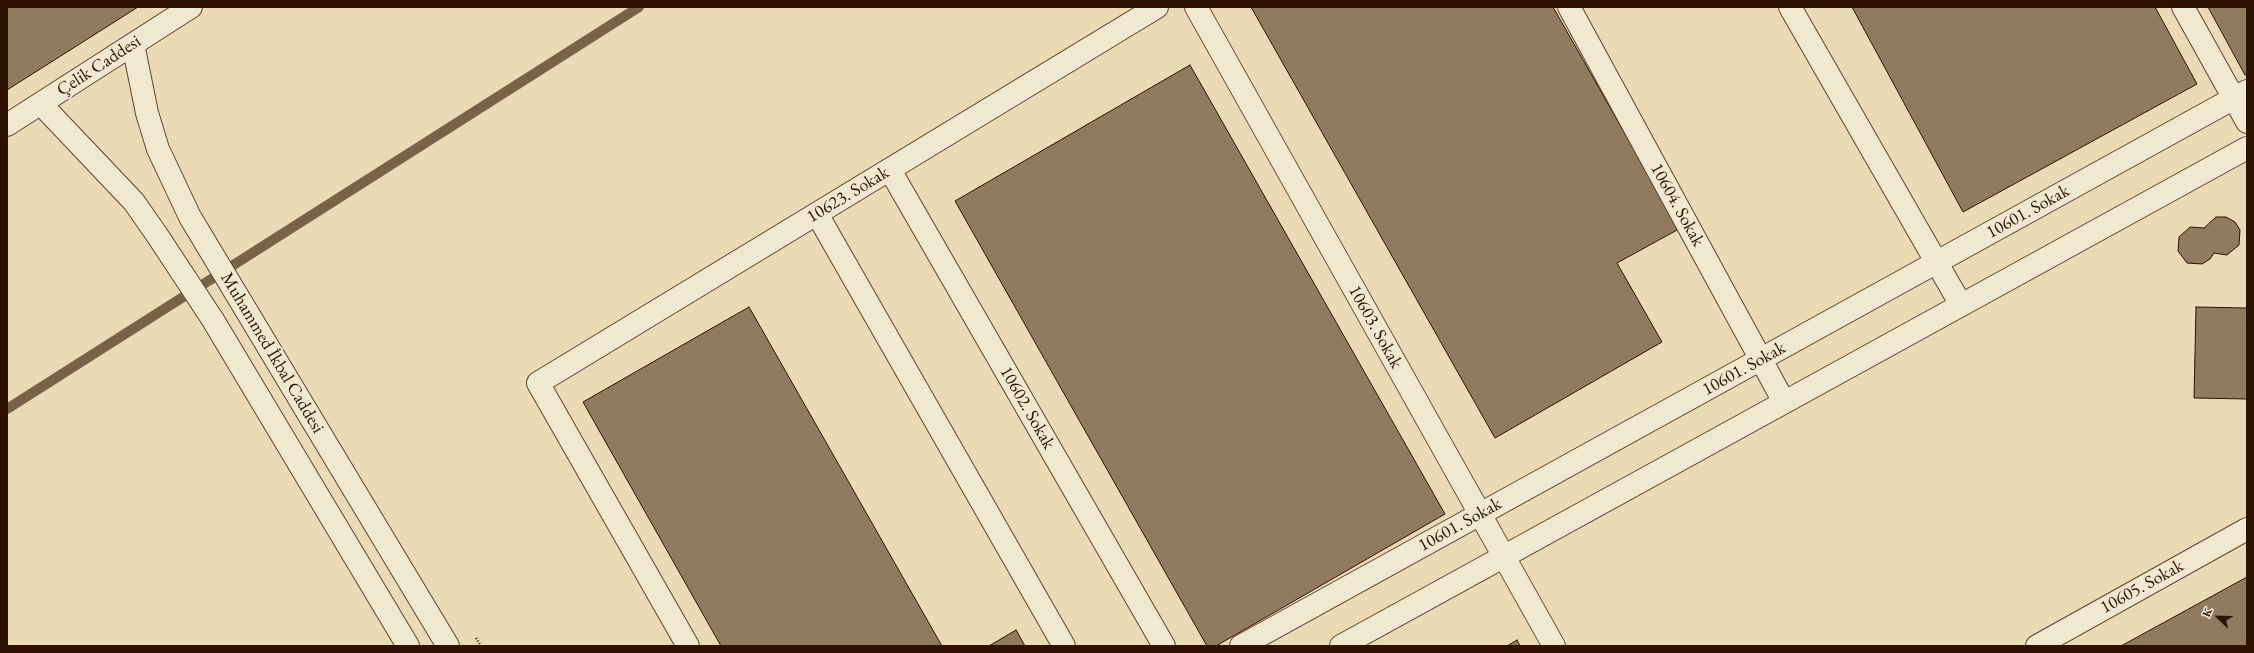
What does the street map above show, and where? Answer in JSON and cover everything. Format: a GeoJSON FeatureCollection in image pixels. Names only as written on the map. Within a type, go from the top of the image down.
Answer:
{"type":"FeatureCollection","features":[{"type":"Feature","properties":{"kind":"street","name":"Çelik Caddesi"},"geometry":{"type":"LineString","coordinates":[[7,125],[191,7]]}},
{"type":"Feature","properties":{"kind":"street","name":"10623. Sokak"},"geometry":{"type":"LineString","coordinates":[[688,646],[538,384],[1157,7]]}},
{"type":"Feature","properties":{"kind":"street","name":"10603. Sokak"},"geometry":{"type":"LineString","coordinates":[[1196,7],[1554,646]]}},
{"type":"Feature","properties":{"kind":"street","name":"10604. Sokak"},"geometry":{"type":"LineString","coordinates":[[1569,7],[1784,402]]}},
{"type":"Feature","properties":{"kind":"street"},"geometry":{"type":"LineString","coordinates":[[1790,7],[1961,305]]}},
{"type":"Feature","properties":{"kind":"street"},"geometry":{"type":"LineString","coordinates":[[2183,7],[2240,95],[2247,122]]}},
{"type":"Feature","properties":{"kind":"street","name":"Muhammed İkbal Caddesi"},"geometry":{"type":"LineString","coordinates":[[133,44],[147,113],[158,149],[190,217],[448,646]]}},
{"type":"Feature","properties":{"kind":"street","name":"10601. Sokak"},"geometry":{"type":"LineString","coordinates":[[1241,646],[2240,95]]}},
{"type":"Feature","properties":{"kind":"street","name":"Muhammed İkbal Caddesi"},"geometry":{"type":"LineString","coordinates":[[41,104],[134,202],[157,235],[235,356],[408,646]]}},
{"type":"Feature","properties":{"kind":"street"},"geometry":{"type":"LineString","coordinates":[[1341,646],[2247,148]]}},
{"type":"Feature","properties":{"kind":"street","name":"10602. Sokak"},"geometry":{"type":"LineString","coordinates":[[890,170],[1164,646]]}},
{"type":"Feature","properties":{"kind":"street"},"geometry":{"type":"LineString","coordinates":[[817,214],[1064,646]]}},
{"type":"Feature","properties":{"kind":"street","name":"10605. Sokak"},"geometry":{"type":"LineString","coordinates":[[2037,646],[2247,528]]}},
{"type":"Feature","properties":{"kind":"building"},"geometry":{"type":"Polygon","coordinates":[[[7,7],[138,7],[7,90],[7,7]]]}},
{"type":"Feature","properties":{"kind":"building"},"geometry":{"type":"Polygon","coordinates":[[[1251,7],[1553,7],[1679,229],[1617,263],[1662,342],[1495,438],[1251,7]]]}},
{"type":"Feature","properties":{"kind":"building"},"geometry":{"type":"Polygon","coordinates":[[[1852,7],[2155,7],[2197,84],[1963,212],[1852,7]]]}},
{"type":"Feature","properties":{"kind":"building"},"geometry":{"type":"Polygon","coordinates":[[[2208,7],[2247,7],[2247,74],[2245,75],[2208,7]]]}},
{"type":"Feature","properties":{"kind":"building"},"geometry":{"type":"Polygon","coordinates":[[[1190,65],[1445,514],[1216,646],[1207,646],[955,201],[1190,65]]]}},
{"type":"Feature","properties":{"kind":"building"},"geometry":{"type":"Polygon","coordinates":[[[2216,217],[2226,217],[2235,222],[2240,230],[2239,245],[2227,255],[2214,253],[2210,259],[2202,264],[2187,263],[2178,251],[2179,237],[2190,227],[2204,228],[2216,217]]]}},
{"type":"Feature","properties":{"kind":"building"},"geometry":{"type":"Polygon","coordinates":[[[749,307],[942,646],[721,646],[583,402],[749,307]]]}},
{"type":"Feature","properties":{"kind":"building"},"geometry":{"type":"Polygon","coordinates":[[[2196,307],[2247,308],[2247,399],[2194,398],[2196,307]]]}},
{"type":"Feature","properties":{"kind":"building"},"geometry":{"type":"Polygon","coordinates":[[[2247,577],[2247,646],[2121,646],[2247,577]]]}},
{"type":"Feature","properties":{"kind":"building"},"geometry":{"type":"Polygon","coordinates":[[[1016,630],[1025,646],[989,646],[1016,630]]]}},
{"type":"Feature","properties":{"kind":"building"},"geometry":{"type":"Polygon","coordinates":[[[1517,640],[1520,646],[1507,646],[1517,640]]]}},
{"type":"Feature","properties":{"kind":"waterway"},"geometry":{"type":"LineString","coordinates":[[7,409],[639,7]]}}]}
